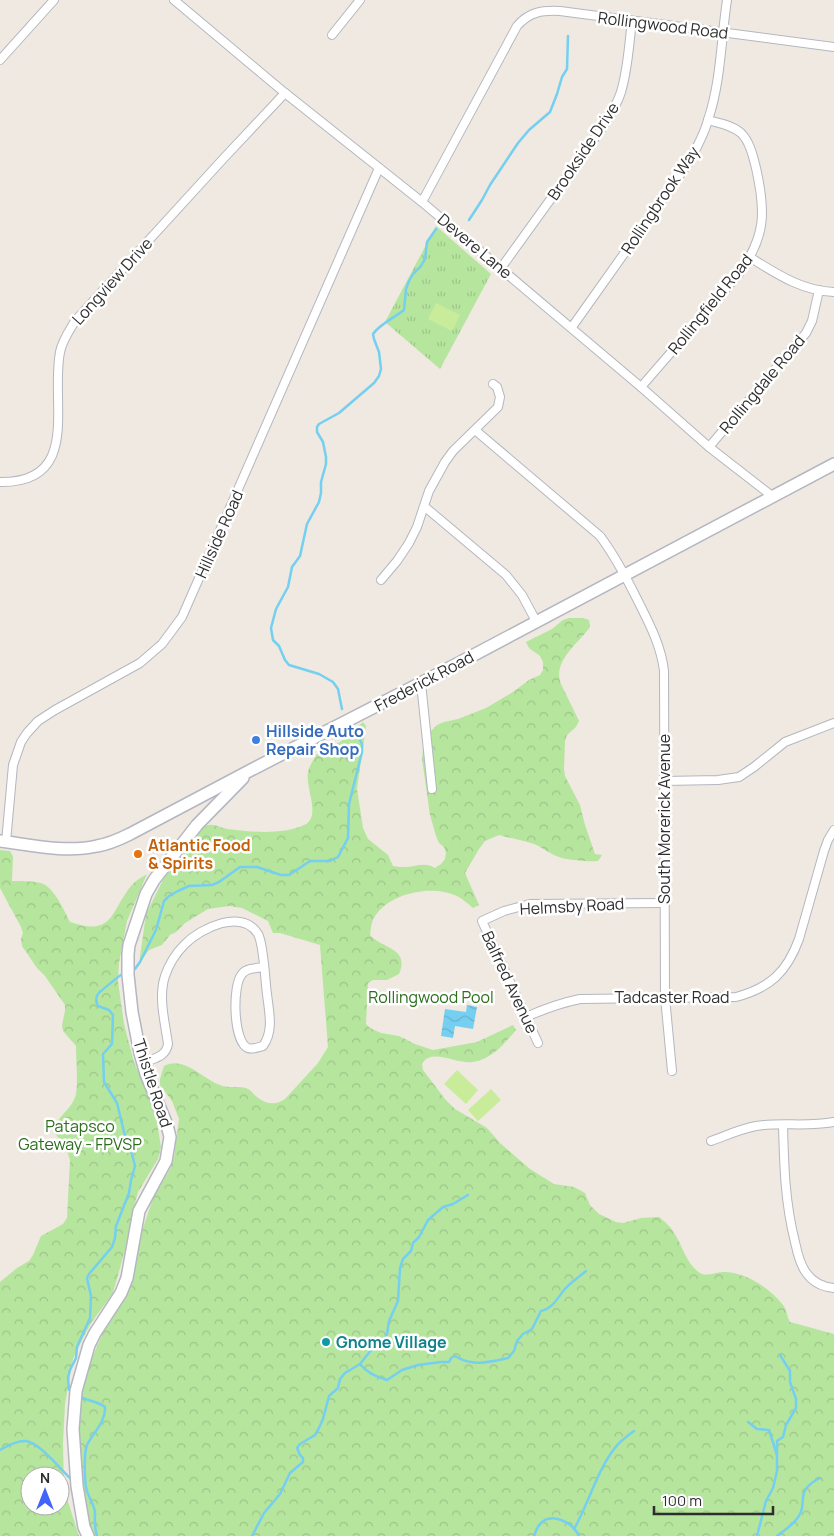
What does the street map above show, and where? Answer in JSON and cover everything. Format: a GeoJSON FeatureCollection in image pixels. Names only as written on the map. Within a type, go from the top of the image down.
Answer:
{"type":"FeatureCollection","features":[{"type":"Feature","properties":{"kind":"main road","name":"Frederick Road"},"geometry":{"type":"LineString","coordinates":[[3,842],[82,849],[111,843],[421,683],[834,464]]}},
{"type":"Feature","properties":{"kind":"main road","name":"Thistle Road"},"geometry":{"type":"LineString","coordinates":[[88,1536],[84,1527],[77,1486],[73,1429],[75,1395],[89,1345],[95,1332],[121,1293],[127,1278],[139,1211],[166,1161],[170,1137],[143,1063],[132,1012],[128,954],[132,934],[146,894],[154,880],[197,825],[251,770]]}},
{"type":"Feature","properties":{"kind":"street"},"geometry":{"type":"LineString","coordinates":[[0,60],[54,0]]}},
{"type":"Feature","properties":{"kind":"street","name":"Devere Lane"},"geometry":{"type":"LineString","coordinates":[[174,0],[422,202],[572,327],[709,447],[772,496]]}},
{"type":"Feature","properties":{"kind":"street"},"geometry":{"type":"LineString","coordinates":[[332,35],[360,0]]}},
{"type":"Feature","properties":{"kind":"street","name":"Rollingbrook Way"},"geometry":{"type":"LineString","coordinates":[[572,327],[689,162],[699,143],[708,120],[716,84],[727,0]]}},
{"type":"Feature","properties":{"kind":"street","name":"Rollingwood Road"},"geometry":{"type":"LineString","coordinates":[[422,202],[517,26],[524,18],[538,11],[547,10],[834,47]]}},
{"type":"Feature","properties":{"kind":"street","name":"Brookside Drive"},"geometry":{"type":"LineString","coordinates":[[501,268],[607,121],[615,106],[621,93],[632,21]]}},
{"type":"Feature","properties":{"kind":"street","name":"Longview Drive"},"geometry":{"type":"LineString","coordinates":[[0,482],[30,478],[46,466],[52,457],[58,425],[58,365],[60,351],[75,321],[286,93]]}},
{"type":"Feature","properties":{"kind":"street","name":"Rollingfield Road"},"geometry":{"type":"LineString","coordinates":[[641,387],[751,258],[758,242],[761,229],[762,196],[752,152],[747,141],[740,133],[731,127],[708,120]]}},
{"type":"Feature","properties":{"kind":"street","name":"Hillside Road"},"geometry":{"type":"LineString","coordinates":[[3,842],[14,765],[21,742],[27,733],[38,721],[55,710],[140,663],[162,644],[182,617],[379,168]]}},
{"type":"Feature","properties":{"kind":"street"},"geometry":{"type":"LineString","coordinates":[[751,258],[792,282],[819,290],[834,292]]}},
{"type":"Feature","properties":{"kind":"street","name":"Rollingdale Road"},"geometry":{"type":"LineString","coordinates":[[709,447],[806,333],[812,321],[819,290]]}},
{"type":"Feature","properties":{"kind":"street"},"geometry":{"type":"LineString","coordinates":[[381,580],[409,543],[425,507],[429,491],[453,450],[498,408],[500,397],[497,387],[493,384]]}},
{"type":"Feature","properties":{"kind":"street","name":"South Morerick Avenue"},"geometry":{"type":"LineString","coordinates":[[475,430],[600,536],[625,575],[656,637],[664,672],[665,997],[672,1071]]}},
{"type":"Feature","properties":{"kind":"street"},"geometry":{"type":"LineString","coordinates":[[425,507],[506,575],[522,595],[536,621]]}},
{"type":"Feature","properties":{"kind":"street"},"geometry":{"type":"LineString","coordinates":[[421,683],[432,789]]}},
{"type":"Feature","properties":{"kind":"street"},"geometry":{"type":"LineString","coordinates":[[664,781],[718,780],[739,777],[785,742],[834,723]]}},
{"type":"Feature","properties":{"kind":"street","name":"Tadcaster Road"},"geometry":{"type":"LineString","coordinates":[[526,1017],[547,1007],[580,999],[736,997],[759,989],[780,973],[794,952],[800,939],[824,851],[834,830]]}},
{"type":"Feature","properties":{"kind":"street","name":"Helmsby Road"},"geometry":{"type":"LineString","coordinates":[[482,921],[504,911],[530,904],[665,903]]}},
{"type":"Feature","properties":{"kind":"street"},"geometry":{"type":"LineString","coordinates":[[143,1063],[163,1055],[167,1050],[162,988],[164,976],[171,962],[187,942],[218,924],[236,921],[246,924],[258,935],[264,967],[270,1034],[263,1046],[248,1048],[240,1038],[237,1023],[236,994],[238,980],[246,970],[264,967]]}},
{"type":"Feature","properties":{"kind":"street","name":"Balfred Avenue"},"geometry":{"type":"LineString","coordinates":[[482,921],[538,1043]]}},
{"type":"Feature","properties":{"kind":"street"},"geometry":{"type":"LineString","coordinates":[[711,1141],[751,1127],[812,1125],[834,1122]]}},
{"type":"Feature","properties":{"kind":"street"},"geometry":{"type":"LineString","coordinates":[[783,1125],[785,1190],[800,1260],[811,1278],[820,1285],[834,1288]]}},
{"type":"Feature","properties":{"kind":"green space"},"geometry":{"type":"Polygon","coordinates":[[[436,226],[491,274],[440,369],[385,322],[436,226]]]}},
{"type":"Feature","properties":{"kind":"green space"},"geometry":{"type":"Polygon","coordinates":[[[436,303],[460,315],[452,331],[428,319],[436,303]]]}},
{"type":"Feature","properties":{"kind":"green space"},"geometry":{"type":"Polygon","coordinates":[[[569,618],[589,620],[590,627],[568,653],[560,668],[561,684],[579,721],[576,727],[567,735],[565,741],[564,769],[565,776],[580,805],[595,854],[602,855],[598,861],[567,859],[556,856],[534,844],[499,835],[485,841],[465,873],[479,905],[473,908],[457,896],[447,892],[436,891],[412,893],[391,901],[375,916],[370,935],[398,954],[401,959],[401,965],[399,974],[387,980],[373,980],[368,983],[366,1024],[381,1033],[399,1036],[433,1050],[477,1042],[513,1025],[516,1030],[497,1050],[486,1058],[467,1062],[432,1057],[426,1059],[422,1064],[423,1070],[455,1109],[487,1128],[500,1143],[530,1169],[554,1184],[574,1187],[585,1193],[590,1205],[599,1214],[616,1222],[623,1223],[641,1218],[659,1217],[672,1229],[691,1264],[700,1273],[706,1275],[723,1272],[748,1278],[771,1292],[777,1298],[784,1307],[790,1322],[834,1334],[834,1536],[92,1536],[84,1500],[77,1429],[82,1381],[105,1328],[131,1281],[140,1237],[153,1198],[170,1169],[174,1158],[179,1119],[172,1101],[160,1085],[164,1066],[178,1063],[193,1069],[220,1085],[245,1088],[264,1101],[274,1103],[285,1099],[318,1063],[328,1047],[320,945],[280,933],[273,933],[268,921],[242,908],[229,906],[208,909],[185,923],[170,935],[162,945],[149,950],[139,964],[146,914],[164,878],[199,831],[206,826],[213,825],[227,829],[266,832],[286,830],[304,825],[312,816],[308,772],[312,763],[322,749],[340,742],[363,722],[366,726],[357,789],[363,828],[368,839],[388,855],[393,866],[425,865],[435,868],[445,859],[446,853],[436,836],[430,815],[422,759],[424,738],[437,725],[486,708],[540,675],[543,670],[543,662],[540,656],[529,648],[526,642],[569,618]]]}},
{"type":"Feature","properties":{"kind":"green space","name":"Patapsco Gateway - FPVSP"},"geometry":{"type":"Polygon","coordinates":[[[0,850],[10,851],[13,856],[12,881],[34,882],[46,885],[58,900],[70,922],[84,926],[103,924],[114,913],[131,886],[147,874],[127,921],[119,963],[118,981],[124,1024],[134,1062],[155,1110],[161,1147],[158,1159],[138,1192],[131,1218],[129,1236],[113,1293],[91,1323],[73,1359],[65,1404],[64,1466],[20,1466],[20,1516],[70,1516],[70,1508],[79,1536],[0,1536],[0,1282],[29,1261],[41,1236],[63,1224],[67,1218],[70,1160],[66,1148],[54,1132],[58,1121],[74,1100],[77,1077],[76,1046],[63,1031],[62,1025],[65,1005],[22,946],[21,939],[23,933],[0,888],[0,850]]]}},
{"type":"Feature","properties":{"kind":"green space"},"geometry":{"type":"Polygon","coordinates":[[[457,1070],[478,1090],[466,1104],[444,1084],[457,1070]]]}},
{"type":"Feature","properties":{"kind":"green space"},"geometry":{"type":"Polygon","coordinates":[[[491,1089],[501,1100],[478,1121],[468,1110],[491,1089]]]}},
{"type":"Feature","properties":{"kind":"water"},"geometry":{"type":"Polygon","coordinates":[[[467,1005],[477,1007],[473,1029],[455,1026],[453,1038],[441,1036],[445,1009],[466,1012],[467,1005]]]}},
{"type":"Feature","properties":{"kind":"waterway"},"geometry":{"type":"LineString","coordinates":[[469,220],[518,143],[529,130],[550,112],[562,77],[567,69],[568,36]]}},
{"type":"Feature","properties":{"kind":"waterway"},"geometry":{"type":"LineString","coordinates":[[342,709],[338,689],[333,682],[319,674],[289,665],[279,646],[273,640],[271,628],[276,609],[288,587],[292,567],[300,556],[307,524],[319,502],[326,457],[317,427],[339,413],[374,383],[379,376],[381,369],[379,352],[373,334],[383,324],[404,310],[406,289],[409,281],[425,259],[427,242],[436,229]]}},
{"type":"Feature","properties":{"kind":"waterway"},"geometry":{"type":"LineString","coordinates":[[133,970],[140,962],[156,930],[164,901],[178,891],[189,886],[212,885],[240,867],[257,867],[281,875],[289,875],[310,861],[330,861],[338,857],[348,838],[349,804],[362,752],[362,744],[355,731]]}},
{"type":"Feature","properties":{"kind":"waterway"},"geometry":{"type":"LineString","coordinates":[[72,1392],[69,1390],[68,1377],[76,1358],[77,1347],[90,1318],[91,1296],[87,1278],[112,1247],[116,1226],[129,1193],[135,1166],[117,1103],[104,1082],[103,1054],[112,1044],[113,1015],[109,1010],[98,1006],[96,1000],[99,993],[125,972]]}},
{"type":"Feature","properties":{"kind":"waterway"},"geometry":{"type":"LineString","coordinates":[[252,1536],[264,1513],[280,1494],[290,1473],[303,1462],[303,1458],[297,1448],[315,1435],[323,1419],[329,1396],[338,1388],[340,1379],[345,1373],[360,1364],[376,1344],[384,1340],[389,1321],[398,1301],[400,1268],[403,1259],[411,1251],[413,1243],[419,1237],[428,1220],[443,1207],[453,1204],[468,1195]]}},
{"type":"Feature","properties":{"kind":"waterway"},"geometry":{"type":"LineString","coordinates":[[360,1364],[372,1374],[387,1380],[402,1370],[418,1365],[449,1362],[455,1356],[474,1363],[508,1358],[514,1351],[517,1341],[523,1334],[532,1329],[541,1311],[551,1306],[566,1287],[586,1271]]}},
{"type":"Feature","properties":{"kind":"waterway"},"geometry":{"type":"LineString","coordinates":[[757,1536],[766,1501],[773,1488],[777,1471],[777,1441],[783,1437],[786,1425],[796,1408],[796,1399],[790,1382],[790,1371],[780,1355]]}},
{"type":"Feature","properties":{"kind":"waterway"},"geometry":{"type":"LineString","coordinates":[[79,1396],[105,1407],[103,1418],[87,1445],[85,1461],[86,1487],[95,1510],[97,1536]]}},
{"type":"Feature","properties":{"kind":"waterway"},"geometry":{"type":"LineString","coordinates":[[748,1422],[757,1429],[769,1430],[777,1455]]}},
{"type":"Feature","properties":{"kind":"waterway"},"geometry":{"type":"LineString","coordinates":[[574,1529],[608,1458],[618,1444],[634,1431]]}},
{"type":"Feature","properties":{"kind":"waterway"},"geometry":{"type":"LineString","coordinates":[[0,1450],[19,1441],[32,1443],[43,1451],[71,1479]]}},
{"type":"Feature","properties":{"kind":"waterway"},"geometry":{"type":"LineString","coordinates":[[777,1536],[796,1520],[802,1510],[803,1495],[806,1489],[820,1478]]}},
{"type":"Feature","properties":{"kind":"waterway"},"geometry":{"type":"LineString","coordinates":[[534,1536],[539,1525],[544,1521],[555,1518],[567,1523],[579,1536]]}},
{"type":"Feature","properties":{"kind":"place","name":"Hillside Auto Repair Shop"},"geometry":{"type":"Point","coordinates":[256,740]}},
{"type":"Feature","properties":{"kind":"place","name":"Atlantic Food & Spirits"},"geometry":{"type":"Point","coordinates":[138,854]}},
{"type":"Feature","properties":{"kind":"place","name":"Gnome Village"},"geometry":{"type":"Point","coordinates":[326,1342]}},
{"type":"Feature","properties":{"kind":"park label","name":"Rollingwood Pool"},"geometry":{"type":"Point","coordinates":[431,997]}}]}
